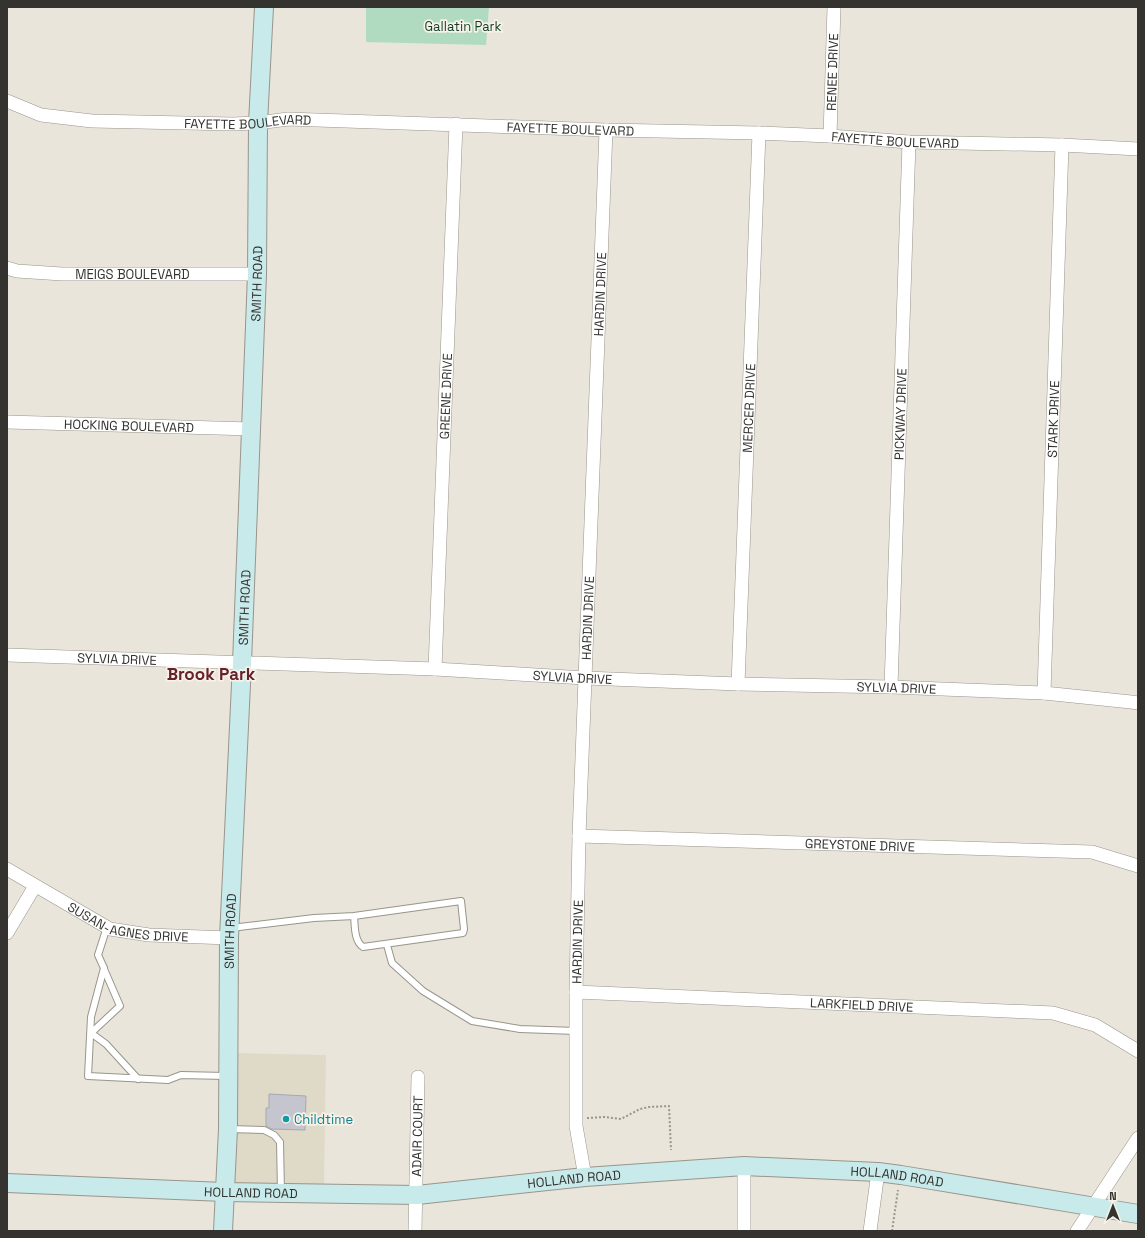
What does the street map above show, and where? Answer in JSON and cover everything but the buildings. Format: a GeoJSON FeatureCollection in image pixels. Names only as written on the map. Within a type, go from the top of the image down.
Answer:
{"type":"FeatureCollection","features":[{"type":"Feature","properties":{"kind":"main road","name":"SMITH ROAD"},"geometry":{"type":"LineString","coordinates":[[223,1231],[228,1129],[229,933],[242,663],[257,274],[258,123],[264,7]]}},
{"type":"Feature","properties":{"kind":"main road","name":"HOLLAND ROAD"},"geometry":{"type":"LineString","coordinates":[[7,1183],[224,1192],[417,1195],[585,1177],[744,1166],[878,1172],[1138,1214]]}},
{"type":"Feature","properties":{"kind":"street","name":"RENEE DRIVE"},"geometry":{"type":"LineString","coordinates":[[830,136],[834,7]]}},
{"type":"Feature","properties":{"kind":"street","name":"FAYETTE BOULEVARD"},"geometry":{"type":"LineString","coordinates":[[7,101],[41,115],[92,121],[232,124],[258,123],[288,119],[606,130],[759,133],[830,136],[909,142],[1062,145],[1138,149]]}},
{"type":"Feature","properties":{"kind":"street","name":"GREENE DRIVE"},"geometry":{"type":"LineString","coordinates":[[435,669],[456,124]]}},
{"type":"Feature","properties":{"kind":"street","name":"HARDIN DRIVE"},"geometry":{"type":"LineString","coordinates":[[585,1177],[576,1126],[576,992],[579,836],[606,130]]}},
{"type":"Feature","properties":{"kind":"street","name":"MERCER DRIVE"},"geometry":{"type":"LineString","coordinates":[[738,684],[759,133]]}},
{"type":"Feature","properties":{"kind":"street","name":"PICKWAY DRIVE"},"geometry":{"type":"LineString","coordinates":[[891,687],[909,142]]}},
{"type":"Feature","properties":{"kind":"street","name":"STARK DRIVE"},"geometry":{"type":"LineString","coordinates":[[1044,693],[1062,145]]}},
{"type":"Feature","properties":{"kind":"street","name":"MEIGS BOULEVARD"},"geometry":{"type":"LineString","coordinates":[[7,268],[17,271],[62,274],[257,274]]}},
{"type":"Feature","properties":{"kind":"street","name":"HOCKING BOULEVARD"},"geometry":{"type":"LineString","coordinates":[[7,422],[251,429]]}},
{"type":"Feature","properties":{"kind":"street","name":"SYLVIA DRIVE"},"geometry":{"type":"LineString","coordinates":[[7,655],[435,669],[585,678],[738,684],[891,687],[1044,693],[1132,702],[1138,704]]}},
{"type":"Feature","properties":{"kind":"street","name":"GREYSTONE DRIVE"},"geometry":{"type":"LineString","coordinates":[[579,836],[1092,852],[1138,866]]}},
{"type":"Feature","properties":{"kind":"street","name":"SUSAN-AGNES DRIVE"},"geometry":{"type":"LineString","coordinates":[[7,869],[110,929],[149,935],[229,933]]}},
{"type":"Feature","properties":{"kind":"street"},"geometry":{"type":"LineString","coordinates":[[7,933],[35,886]]}},
{"type":"Feature","properties":{"kind":"street","name":"LARKFIELD DRIVE"},"geometry":{"type":"LineString","coordinates":[[576,992],[1053,1013],[1095,1025],[1138,1051]]}},
{"type":"Feature","properties":{"kind":"street","name":"ADAIR COURT"},"geometry":{"type":"LineString","coordinates":[[415,1231],[417,1195],[418,1077]]}},
{"type":"Feature","properties":{"kind":"street"},"geometry":{"type":"LineString","coordinates":[[1077,1231],[1138,1138]]}},
{"type":"Feature","properties":{"kind":"street"},"geometry":{"type":"LineString","coordinates":[[744,1166],[744,1231]]}},
{"type":"Feature","properties":{"kind":"street"},"geometry":{"type":"LineString","coordinates":[[870,1231],[878,1172]]}},
{"type":"Feature","properties":{"kind":"lane"},"geometry":{"type":"LineString","coordinates":[[229,933],[314,918],[354,916],[461,901],[464,926],[463,933],[387,945],[363,947],[359,945],[356,939],[354,916]]}},
{"type":"Feature","properties":{"kind":"lane"},"geometry":{"type":"LineString","coordinates":[[91,1033],[120,1006],[98,955],[107,927]]}},
{"type":"Feature","properties":{"kind":"lane"},"geometry":{"type":"LineString","coordinates":[[387,945],[392,962],[423,991],[472,1021],[520,1029],[576,1031]]}},
{"type":"Feature","properties":{"kind":"lane"},"geometry":{"type":"LineString","coordinates":[[104,968],[91,1017],[88,1076],[168,1080],[181,1076],[228,1076]]}},
{"type":"Feature","properties":{"kind":"lane"},"geometry":{"type":"LineString","coordinates":[[91,1033],[106,1044],[138,1079]]}},
{"type":"Feature","properties":{"kind":"lane"},"geometry":{"type":"LineString","coordinates":[[228,1129],[264,1130],[274,1134],[280,1142],[281,1193]]}},
{"type":"Feature","properties":{"kind":"path"},"geometry":{"type":"LineString","coordinates":[[576,1119],[605,1117],[622,1119],[640,1109],[669,1106],[671,1150]]}},
{"type":"Feature","properties":{"kind":"path"},"geometry":{"type":"LineString","coordinates":[[892,1231],[901,1175]]}},
{"type":"Feature","properties":{"kind":"shaded area"},"geometry":{"type":"Polygon","coordinates":[[[236,1053],[326,1055],[324,1187],[231,1185],[236,1053]]]}},
{"type":"Feature","properties":{"kind":"green space","name":"Gallatin Park"},"geometry":{"type":"Polygon","coordinates":[[[366,7],[489,7],[486,45],[366,42],[366,7]]]}},
{"type":"Feature","properties":{"kind":"place","name":"Childtime"},"geometry":{"type":"Point","coordinates":[286,1119]}},
{"type":"Feature","properties":{"kind":"district","name":"Brook Park"},"geometry":{"type":"Point","coordinates":[211,674]}}]}
